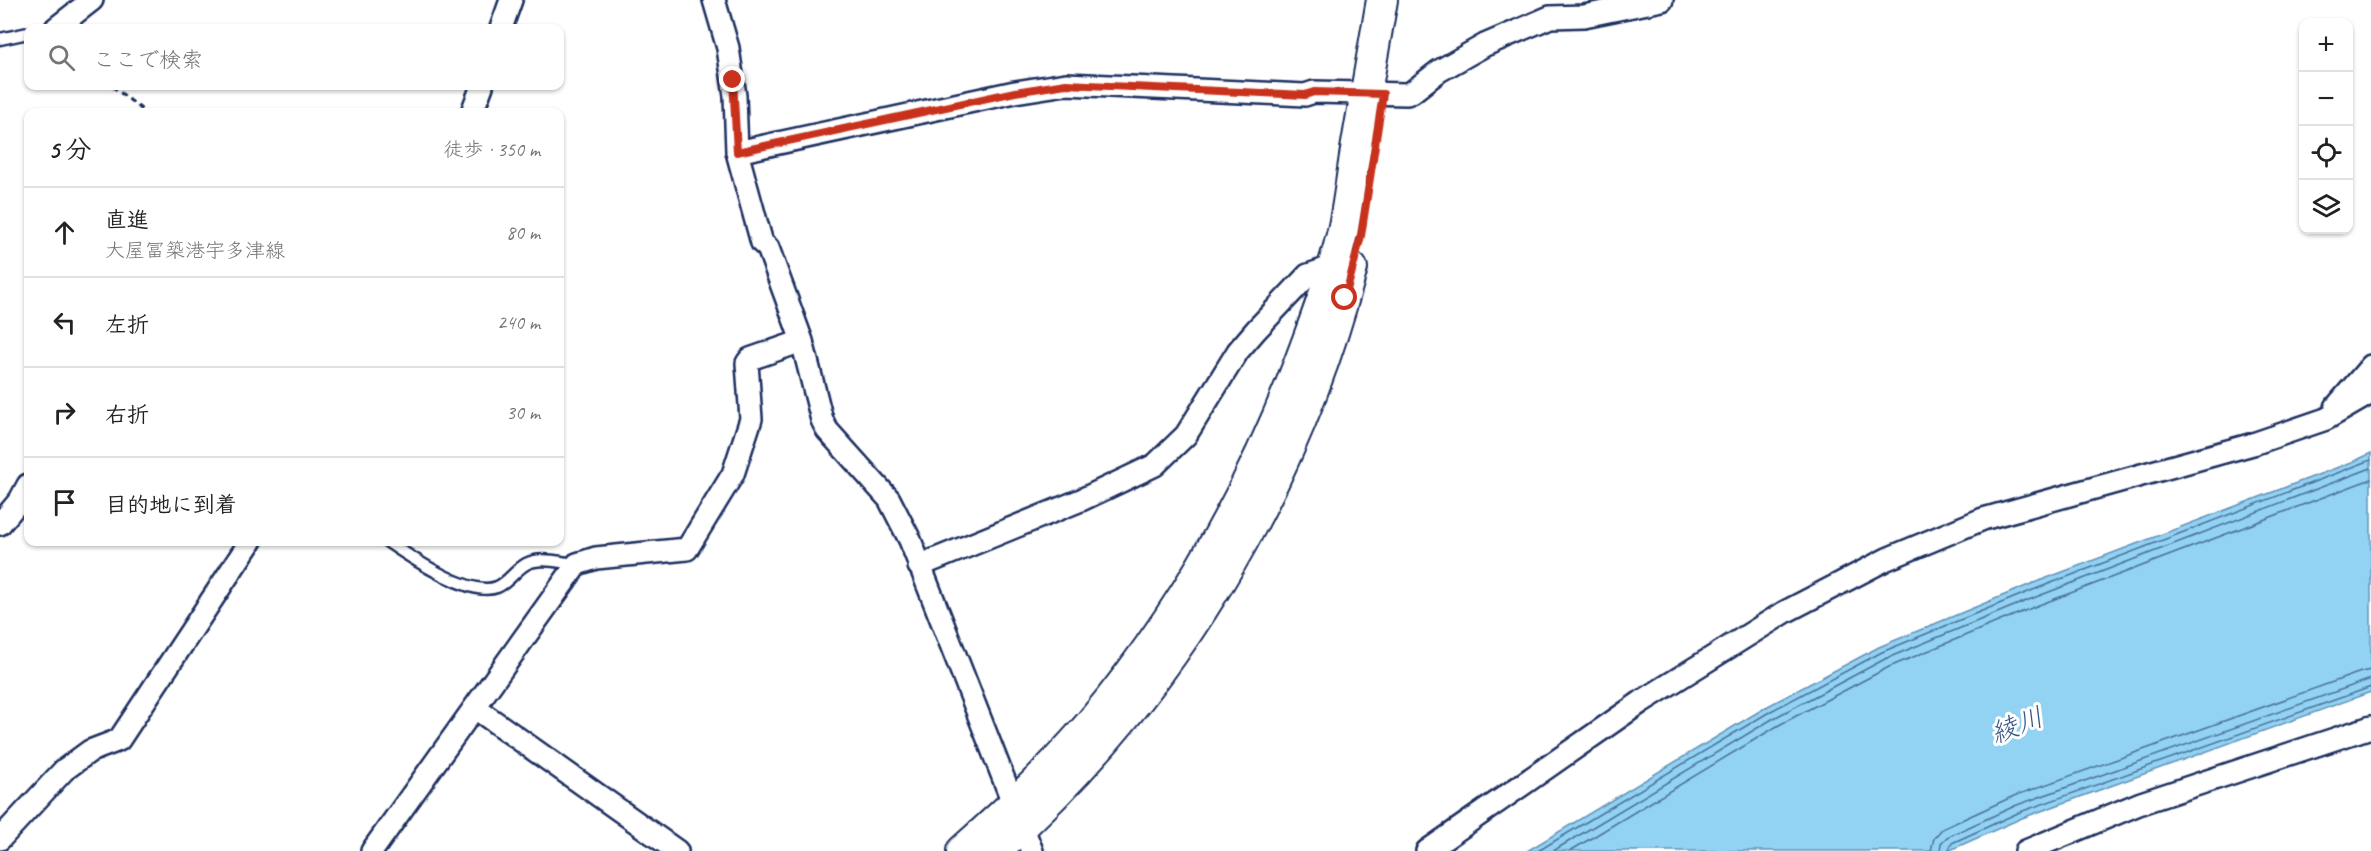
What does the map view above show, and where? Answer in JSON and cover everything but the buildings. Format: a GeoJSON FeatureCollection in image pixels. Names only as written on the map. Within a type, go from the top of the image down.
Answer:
{"type":"FeatureCollection","features":[{"type":"Feature","properties":{"kind":"main road"},"geometry":{"type":"LineString","coordinates":[[995,851],[1022,828],[1130,710],[1189,631],[1235,557],[1275,479],[1310,399],[1339,319],[1361,236],[1382,0]]}},
{"type":"Feature","properties":{"kind":"main road"},"geometry":{"type":"LineString","coordinates":[[962,851],[1022,828],[1082,732],[1117,690],[1167,622],[1215,546],[1256,467],[1319,313],[1343,231],[1374,94],[1402,0]]}},
{"type":"Feature","properties":{"kind":"street"},"geometry":{"type":"LineString","coordinates":[[61,24],[92,0]]}},
{"type":"Feature","properties":{"kind":"street"},"geometry":{"type":"LineString","coordinates":[[502,24],[511,0]]}},
{"type":"Feature","properties":{"kind":"street"},"geometry":{"type":"LineString","coordinates":[[714,0],[728,48],[735,96],[737,152],[762,243],[768,248],[802,341],[822,420],[828,430],[889,499],[910,540],[918,566],[1022,828]]}},
{"type":"Feature","properties":{"kind":"street"},"geometry":{"type":"LineString","coordinates":[[737,152],[1015,92],[1066,84],[1305,95],[1314,92],[1374,94],[1412,92],[1456,61],[1517,29],[1550,17],[1584,15],[1662,0]]}},
{"type":"Feature","properties":{"kind":"street"},"geometry":{"type":"LineString","coordinates":[[474,108],[480,90]]}},
{"type":"Feature","properties":{"kind":"street"},"geometry":{"type":"LineString","coordinates":[[918,566],[1081,500],[1155,465],[1186,435],[1238,351],[1256,330],[1308,275],[1332,267]]}},
{"type":"Feature","properties":{"kind":"street"},"geometry":{"type":"LineString","coordinates":[[372,851],[577,564],[596,558],[687,549],[733,474],[737,463],[751,419],[747,363],[750,358],[802,341]]}},
{"type":"Feature","properties":{"kind":"street"},"geometry":{"type":"LineString","coordinates":[[2326,419],[2371,366]]}},
{"type":"Feature","properties":{"kind":"street"},"geometry":{"type":"LineString","coordinates":[[1427,851],[1641,702],[1785,612],[1887,559],[1983,519],[2253,444],[2326,419],[2371,393]]}},
{"type":"Feature","properties":{"kind":"street"},"geometry":{"type":"LineString","coordinates":[[0,524],[24,492]]}},
{"type":"Feature","properties":{"kind":"street"},"geometry":{"type":"LineString","coordinates":[[2,831],[64,770],[90,751],[119,740],[247,546]]}},
{"type":"Feature","properties":{"kind":"street"},"geometry":{"type":"LineString","coordinates":[[474,708],[677,851]]}},
{"type":"Feature","properties":{"kind":"street"},"geometry":{"type":"LineString","coordinates":[[2026,851],[2141,803],[2371,727]]}},
{"type":"Feature","properties":{"kind":"lane"},"geometry":{"type":"LineString","coordinates":[[0,39],[24,34]]}},
{"type":"Feature","properties":{"kind":"lane"},"geometry":{"type":"LineString","coordinates":[[395,546],[465,586],[482,590],[498,587],[526,564],[538,561],[577,564]]}},
{"type":"Feature","properties":{"kind":"path"},"geometry":{"type":"LineString","coordinates":[[117,90],[140,108]]}},
{"type":"Feature","properties":{"kind":"water","name":"綾川"},"geometry":{"type":"Polygon","coordinates":[[[2371,453],[2371,692],[2022,818],[1948,851],[1527,851],[1768,706],[1879,647],[2031,584],[2371,453]]]}},
{"type":"Feature","properties":{"kind":"waterway"},"geometry":{"type":"LineString","coordinates":[[513,24],[522,0]]}},
{"type":"Feature","properties":{"kind":"waterway"},"geometry":{"type":"LineString","coordinates":[[485,108],[492,90]]}},
{"type":"Feature","properties":{"kind":"waterway"},"geometry":{"type":"LineString","coordinates":[[255,553],[260,546]]}},
{"type":"Feature","properties":{"kind":"waterway"},"geometry":{"type":"LineString","coordinates":[[2,851],[9,843]]}},
{"type":"Feature","properties":{"kind":"route"},"geometry":{"type":"LineString","coordinates":[[733,80],[737,152],[1015,92],[1066,84],[1305,95],[1314,92],[1383,94],[1361,236],[1345,298]]}}]}
